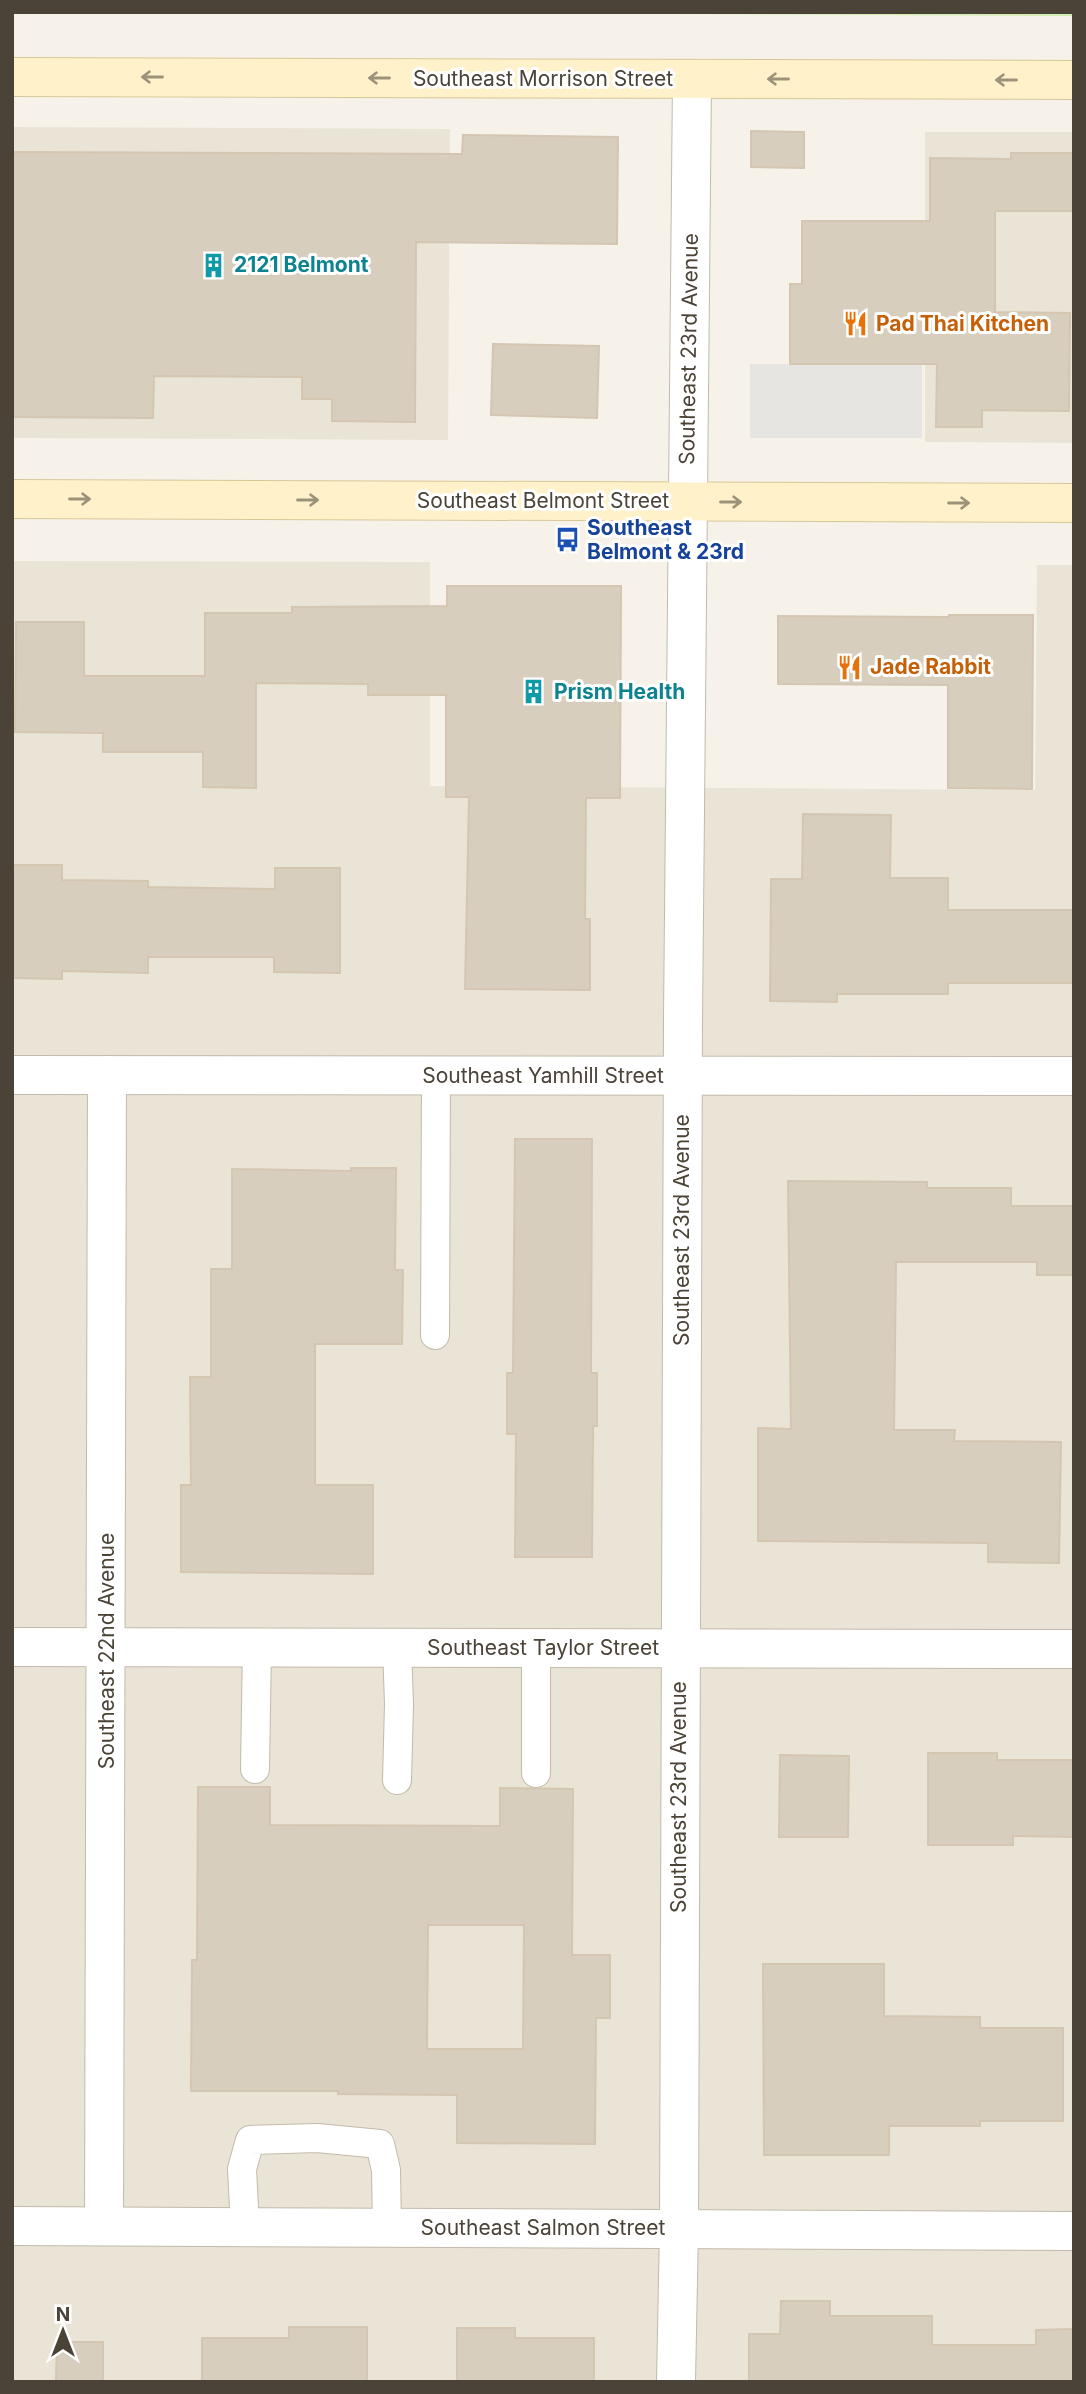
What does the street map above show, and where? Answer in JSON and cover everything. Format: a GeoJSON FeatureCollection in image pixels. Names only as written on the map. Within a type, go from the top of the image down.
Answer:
{"type":"FeatureCollection","features":[{"type":"Feature","properties":{"kind":"main road","name":"Southeast Morrison Street"},"geometry":{"type":"LineString","coordinates":[[12,77],[1074,80]]}},
{"type":"Feature","properties":{"kind":"main road","name":"Southeast Belmont Street"},"geometry":{"type":"LineString","coordinates":[[12,499],[1074,503]]}},
{"type":"Feature","properties":{"kind":"street","name":"Southeast 23rd Avenue"},"geometry":{"type":"LineString","coordinates":[[676,2382],[692,79]]}},
{"type":"Feature","properties":{"kind":"street","name":"Southeast Yamhill Street"},"geometry":{"type":"LineString","coordinates":[[12,1075],[1074,1076]]}},
{"type":"Feature","properties":{"kind":"street","name":"Southeast 22nd Avenue"},"geometry":{"type":"LineString","coordinates":[[104,2226],[107,1075]]}},
{"type":"Feature","properties":{"kind":"street","name":"Southeast Taylor Street"},"geometry":{"type":"LineString","coordinates":[[12,1647],[1074,1649]]}},
{"type":"Feature","properties":{"kind":"street","name":"Southeast Salmon Street"},"geometry":{"type":"LineString","coordinates":[[12,2226],[1074,2231]]}},
{"type":"Feature","properties":{"kind":"lane"},"geometry":{"type":"LineString","coordinates":[[435,1335],[436,1076]]}},
{"type":"Feature","properties":{"kind":"lane"},"geometry":{"type":"LineString","coordinates":[[254,1769],[257,1647]]}},
{"type":"Feature","properties":{"kind":"lane"},"geometry":{"type":"LineString","coordinates":[[397,1647],[397,1780]]}},
{"type":"Feature","properties":{"kind":"lane"},"geometry":{"type":"LineString","coordinates":[[536,1647],[536,1773]]}},
{"type":"Feature","properties":{"kind":"lane"},"geometry":{"type":"LineString","coordinates":[[245,2227],[242,2169],[250,2140],[317,2138],[380,2144],[386,2170],[387,2227]]}},
{"type":"Feature","properties":{"kind":"shaded area","name":"2121 Belmont"},"geometry":{"type":"Polygon","coordinates":[[[12,127],[450,129],[448,440],[12,438],[12,127]]]}},
{"type":"Feature","properties":{"kind":"shaded area"},"geometry":{"type":"Polygon","coordinates":[[[925,132],[1074,132],[1074,443],[925,442],[925,132]]]}},
{"type":"Feature","properties":{"kind":"shaded area"},"geometry":{"type":"Polygon","coordinates":[[[750,364],[922,364],[922,438],[750,438],[750,364]]]}},
{"type":"Feature","properties":{"kind":"shaded area"},"geometry":{"type":"Polygon","coordinates":[[[12,561],[430,562],[430,786],[1035,790],[1037,565],[1074,565],[1074,2382],[12,2382],[12,561]]]}},
{"type":"Feature","properties":{"kind":"green space"},"geometry":{"type":"Polygon","coordinates":[[[218,12],[1074,12],[1074,16],[218,12]]]}},
{"type":"Feature","properties":{"kind":"building"},"geometry":{"type":"Polygon","coordinates":[[[751,131],[804,132],[804,168],[751,167],[751,131]]]}},
{"type":"Feature","properties":{"kind":"building","name":"2121 Belmont"},"geometry":{"type":"Polygon","coordinates":[[[463,135],[618,137],[617,244],[416,242],[415,422],[332,421],[332,399],[302,399],[302,377],[154,376],[153,418],[12,417],[12,152],[462,154],[463,135]]]}},
{"type":"Feature","properties":{"kind":"building"},"geometry":{"type":"Polygon","coordinates":[[[1011,153],[1073,153],[1073,211],[995,211],[995,312],[1070,313],[1069,411],[982,410],[982,427],[936,427],[937,364],[790,364],[790,284],[802,284],[802,221],[930,221],[930,158],[1011,159],[1011,153]]]}},
{"type":"Feature","properties":{"kind":"building"},"geometry":{"type":"Polygon","coordinates":[[[493,344],[599,346],[597,418],[491,415],[493,344]]]}},
{"type":"Feature","properties":{"kind":"building"},"geometry":{"type":"Polygon","coordinates":[[[447,586],[621,586],[620,798],[586,798],[585,919],[590,919],[590,990],[465,989],[469,797],[446,797],[446,695],[368,695],[368,684],[256,683],[256,788],[203,787],[203,752],[103,752],[103,733],[15,732],[16,622],[84,622],[84,676],[205,676],[205,613],[292,613],[292,607],[447,606],[447,586]]]}},
{"type":"Feature","properties":{"kind":"building"},"geometry":{"type":"Polygon","coordinates":[[[1033,615],[1032,789],[948,788],[948,685],[778,684],[778,616],[1033,615]]]}},
{"type":"Feature","properties":{"kind":"building"},"geometry":{"type":"Polygon","coordinates":[[[803,814],[891,815],[890,878],[948,878],[948,910],[1074,910],[1074,983],[948,983],[948,994],[837,994],[837,1002],[770,1001],[771,879],[802,879],[803,814]]]}},
{"type":"Feature","properties":{"kind":"building"},"geometry":{"type":"Polygon","coordinates":[[[12,865],[62,865],[62,880],[148,881],[148,887],[275,889],[275,868],[340,868],[340,973],[274,972],[274,957],[148,957],[148,973],[62,971],[62,979],[12,978],[12,865]]]}},
{"type":"Feature","properties":{"kind":"building"},"geometry":{"type":"Polygon","coordinates":[[[515,1139],[592,1139],[591,1373],[597,1373],[597,1426],[593,1426],[592,1557],[515,1557],[516,1434],[507,1434],[507,1373],[513,1373],[515,1139]]]}},
{"type":"Feature","properties":{"kind":"building"},"geometry":{"type":"Polygon","coordinates":[[[351,1168],[396,1168],[395,1270],[403,1270],[402,1344],[315,1344],[315,1485],[373,1485],[373,1574],[181,1572],[181,1485],[191,1485],[190,1377],[211,1377],[211,1269],[232,1269],[232,1169],[351,1171],[351,1168]]]}},
{"type":"Feature","properties":{"kind":"building"},"geometry":{"type":"Polygon","coordinates":[[[788,1181],[927,1182],[927,1188],[1011,1188],[1011,1206],[1074,1206],[1074,1275],[1037,1275],[1037,1262],[896,1262],[894,1430],[955,1430],[954,1441],[1061,1442],[1059,1563],[988,1562],[988,1543],[758,1541],[758,1428],[791,1429],[788,1181]]]}},
{"type":"Feature","properties":{"kind":"building"},"geometry":{"type":"Polygon","coordinates":[[[928,1753],[997,1753],[997,1760],[1074,1760],[1074,1837],[1013,1836],[1013,1845],[928,1845],[928,1753]]]}},
{"type":"Feature","properties":{"kind":"building"},"geometry":{"type":"Polygon","coordinates":[[[780,1755],[849,1756],[848,1837],[779,1837],[780,1755]]]}},
{"type":"Feature","properties":{"kind":"building"},"geometry":{"type":"Polygon","coordinates":[[[198,1787],[270,1787],[270,1825],[500,1826],[500,1788],[573,1789],[572,1955],[610,1955],[610,2018],[596,2018],[595,2144],[457,2143],[457,2095],[338,2094],[338,2091],[191,2091],[192,1960],[197,1960],[198,1787]],[[428,1925],[427,2049],[523,2049],[524,1925],[428,1925]]]}},
{"type":"Feature","properties":{"kind":"building"},"geometry":{"type":"Polygon","coordinates":[[[763,1964],[884,1964],[884,2016],[980,2017],[980,2028],[1063,2028],[1063,2121],[980,2121],[980,2126],[889,2126],[889,2155],[764,2155],[763,1964]]]}},
{"type":"Feature","properties":{"kind":"building"},"geometry":{"type":"Polygon","coordinates":[[[781,2301],[830,2301],[830,2316],[932,2316],[932,2345],[1036,2345],[1036,2330],[1074,2329],[1074,2382],[749,2382],[749,2334],[780,2334],[781,2301]]]}},
{"type":"Feature","properties":{"kind":"building"},"geometry":{"type":"Polygon","coordinates":[[[289,2327],[367,2327],[367,2382],[202,2382],[202,2338],[289,2338],[289,2327]]]}},
{"type":"Feature","properties":{"kind":"building"},"geometry":{"type":"Polygon","coordinates":[[[457,2328],[515,2328],[515,2338],[594,2338],[594,2382],[457,2382],[457,2328]]]}},
{"type":"Feature","properties":{"kind":"building"},"geometry":{"type":"Polygon","coordinates":[[[57,2342],[103,2342],[103,2382],[56,2382],[57,2342]]]}},
{"type":"Feature","properties":{"kind":"place","name":"2121 Belmont"},"geometry":{"type":"Point","coordinates":[214,265]}},
{"type":"Feature","properties":{"kind":"place","name":"Pad Thai Kitchen"},"geometry":{"type":"Point","coordinates":[856,324]}},
{"type":"Feature","properties":{"kind":"place","name":"Southeast Belmont & 23rd"},"geometry":{"type":"Point","coordinates":[567,540]}},
{"type":"Feature","properties":{"kind":"place","name":"Jade Rabbit"},"geometry":{"type":"Point","coordinates":[850,667]}},
{"type":"Feature","properties":{"kind":"place","name":"Prism Health"},"geometry":{"type":"Point","coordinates":[534,692]}}]}
